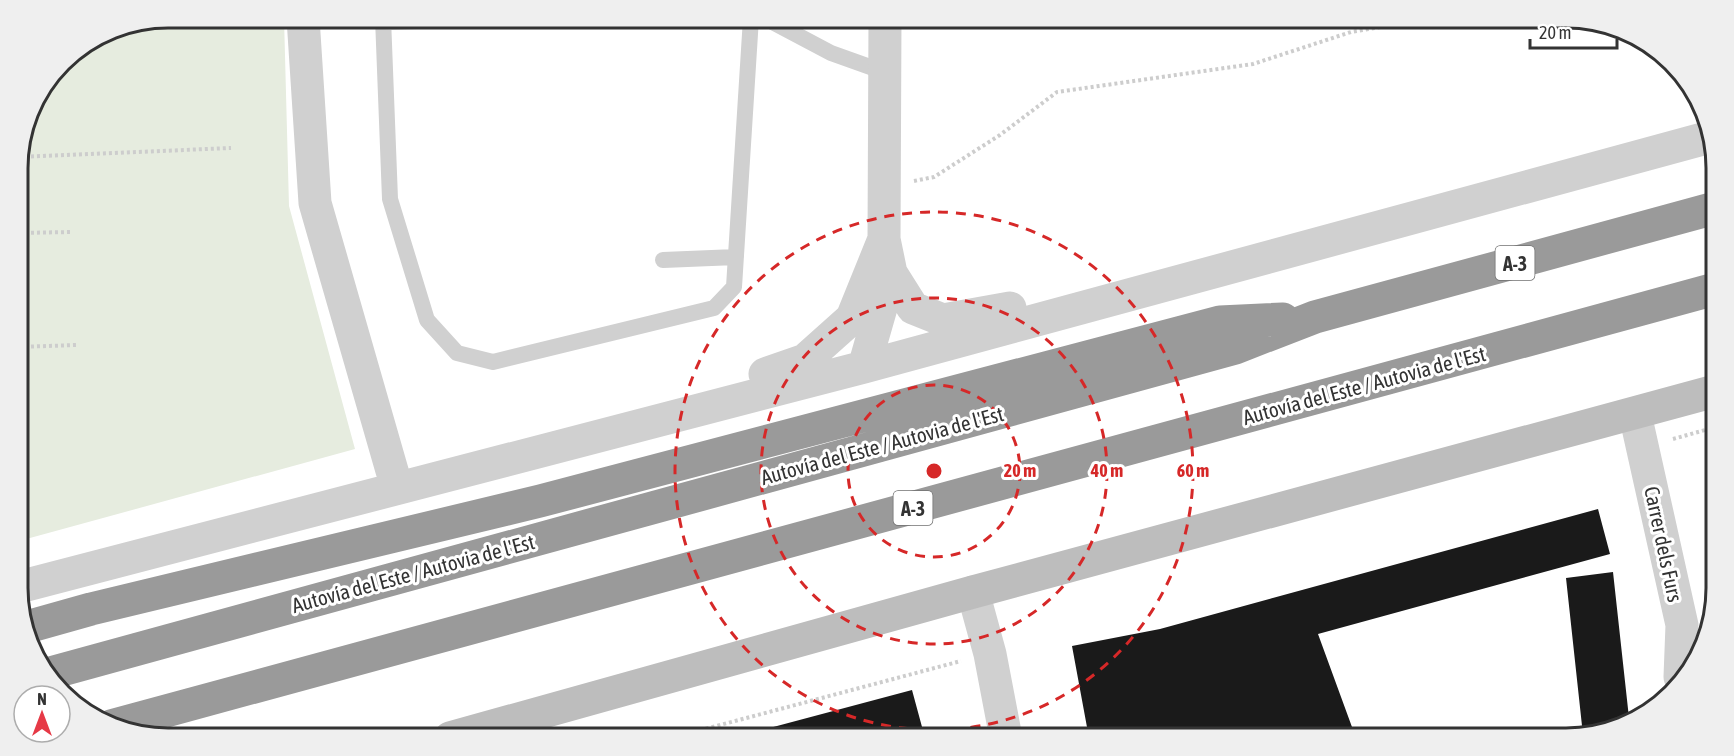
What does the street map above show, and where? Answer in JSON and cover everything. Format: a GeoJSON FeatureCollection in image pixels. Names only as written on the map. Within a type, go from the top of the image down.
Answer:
{"type":"FeatureCollection","features":[{"type":"Feature","properties":{"kind":"highway","name":"Autovía del Este / Autovia de l'Est"},"geometry":{"type":"LineString","coordinates":[[56,672],[1235,348],[1315,317],[1706,210]]}},
{"type":"Feature","properties":{"kind":"highway","name":"Autovía del Este / Autovia de l'Est"},"geometry":{"type":"LineString","coordinates":[[128,721],[1706,291]]}},
{"type":"Feature","properties":{"kind":"highway"},"geometry":{"type":"LineString","coordinates":[[33,625],[91,609],[540,501],[1220,322],[1315,317]]}},
{"type":"Feature","properties":{"kind":"street"},"geometry":{"type":"LineString","coordinates":[[882,28],[885,81],[884,239],[891,273],[914,308],[943,320],[1003,308],[1128,296]]}},
{"type":"Feature","properties":{"kind":"street"},"geometry":{"type":"LineString","coordinates":[[304,29],[315,203],[397,488]]}},
{"type":"Feature","properties":{"kind":"street"},"geometry":{"type":"LineString","coordinates":[[28,585],[864,367],[1702,139]]}},
{"type":"Feature","properties":{"kind":"street"},"geometry":{"type":"LineString","coordinates":[[583,440],[805,360],[852,318],[884,239]]}},
{"type":"Feature","properties":{"kind":"street"},"geometry":{"type":"LineString","coordinates":[[864,367],[891,273]]}},
{"type":"Feature","properties":{"kind":"street"},"geometry":{"type":"LineString","coordinates":[[505,728],[972,592],[1638,427],[1706,395]]}},
{"type":"Feature","properties":{"kind":"street","name":"Carrer dels Furs"},"geometry":{"type":"LineString","coordinates":[[1638,427],[1682,626],[1680,668]]}},
{"type":"Feature","properties":{"kind":"street"},"geometry":{"type":"LineString","coordinates":[[972,592],[990,654],[1000,727]]}},
{"type":"Feature","properties":{"kind":"lane"},"geometry":{"type":"LineString","coordinates":[[383,29],[390,199],[427,320],[457,353],[493,362],[714,308],[734,287],[750,29]]}},
{"type":"Feature","properties":{"kind":"lane"},"geometry":{"type":"LineString","coordinates":[[785,29],[831,53],[873,68],[885,81]]}},
{"type":"Feature","properties":{"kind":"lane"},"geometry":{"type":"LineString","coordinates":[[663,260],[736,257]]}},
{"type":"Feature","properties":{"kind":"path"},"geometry":{"type":"LineString","coordinates":[[884,186],[933,177],[1000,135],[1057,92],[1253,64],[1352,32],[1375,28]]}},
{"type":"Feature","properties":{"kind":"path"},"geometry":{"type":"LineString","coordinates":[[29,157],[231,148]]}},
{"type":"Feature","properties":{"kind":"path"},"geometry":{"type":"LineString","coordinates":[[29,233],[71,232]]}},
{"type":"Feature","properties":{"kind":"path"},"geometry":{"type":"LineString","coordinates":[[29,347],[76,345]]}},
{"type":"Feature","properties":{"kind":"path"},"geometry":{"type":"LineString","coordinates":[[1638,427],[1671,440],[1706,430]]}},
{"type":"Feature","properties":{"kind":"path"},"geometry":{"type":"LineString","coordinates":[[710,728],[990,654]]}},
{"type":"Feature","properties":{"kind":"shaded area"},"geometry":{"type":"Polygon","coordinates":[[[159,29],[284,29],[289,206],[355,449],[28,539],[29,159],[31,141],[43,106],[57,83],[69,69],[98,47],[132,33],[159,29]]]}},
{"type":"Feature","properties":{"kind":"building"},"geometry":{"type":"Polygon","coordinates":[[[1598,509],[1610,554],[1318,634],[1352,727],[1087,727],[1072,646],[1160,629],[1598,509]]]}},
{"type":"Feature","properties":{"kind":"building"},"geometry":{"type":"Polygon","coordinates":[[[1613,572],[1628,713],[1593,725],[1582,726],[1566,578],[1613,572]]]}},
{"type":"Feature","properties":{"kind":"building"},"geometry":{"type":"Polygon","coordinates":[[[912,690],[922,727],[771,728],[912,690]]]}}]}
